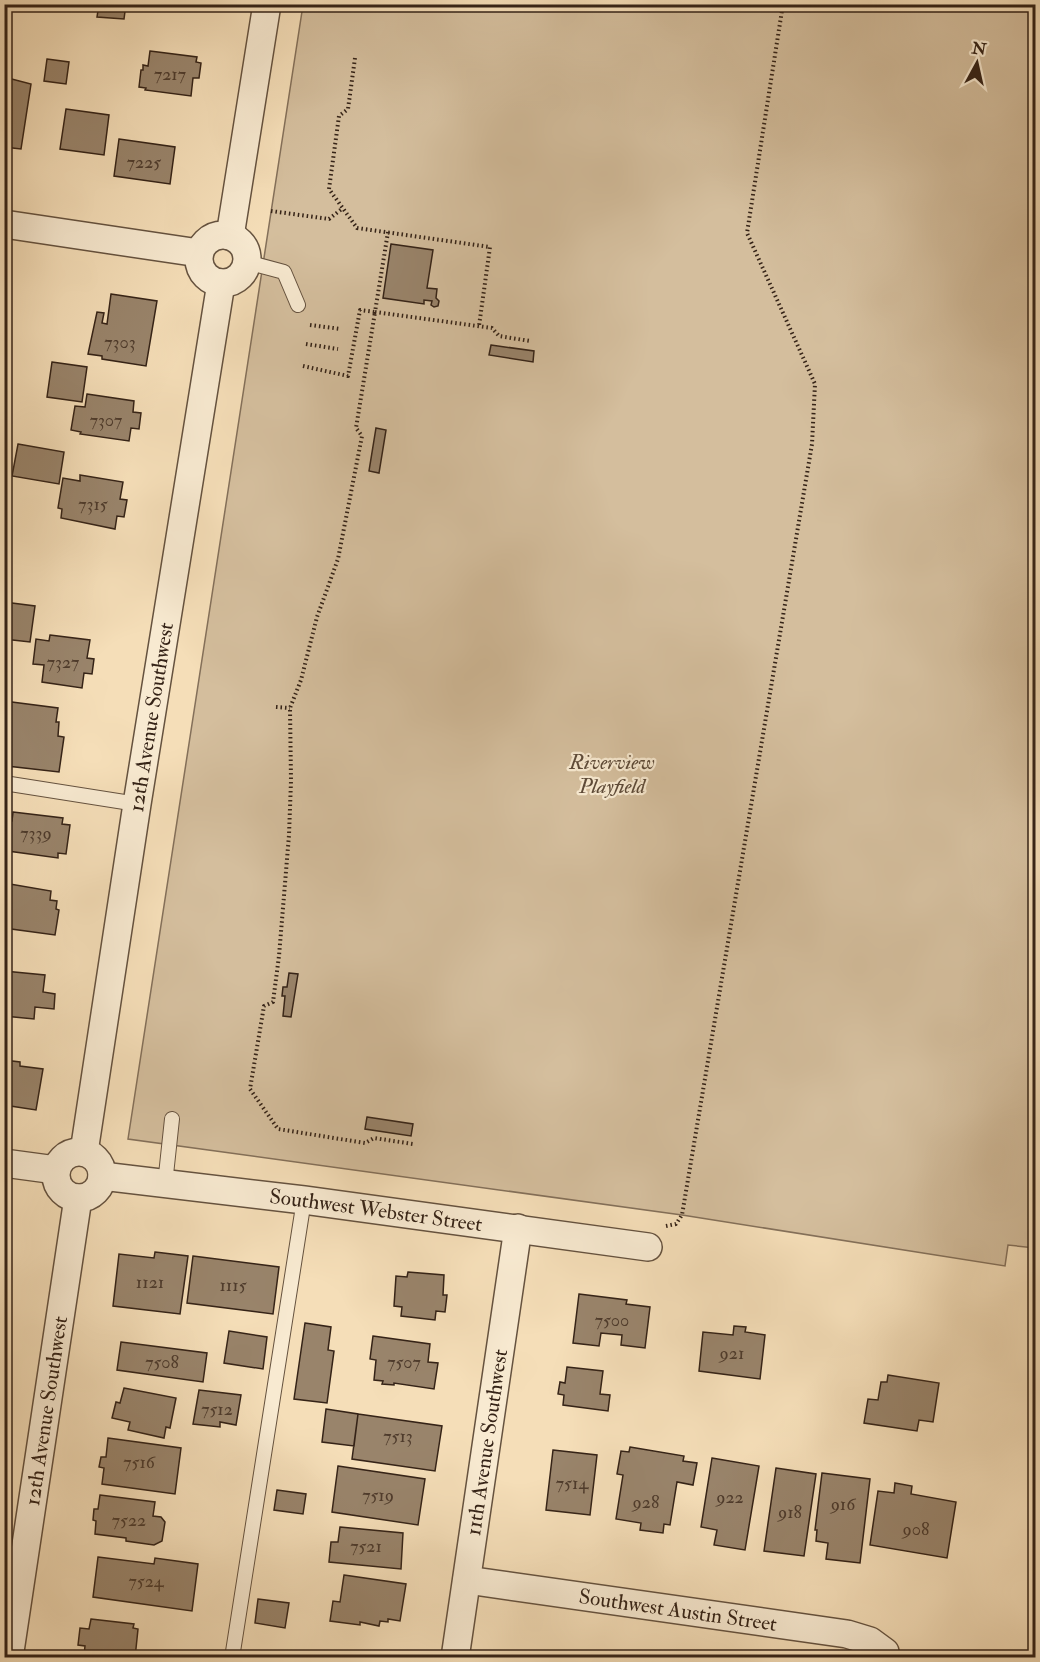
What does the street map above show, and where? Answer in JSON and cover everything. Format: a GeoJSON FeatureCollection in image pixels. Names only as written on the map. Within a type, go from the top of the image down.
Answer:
{"type":"FeatureCollection","features":[{"type":"Feature","properties":{"kind":"street"},"geometry":{"type":"LineString","coordinates":[[230,236],[267,4]]}},
{"type":"Feature","properties":{"kind":"street"},"geometry":{"type":"LineString","coordinates":[[4,224],[200,253]]}},
{"type":"Feature","properties":{"kind":"street"},"geometry":{"type":"LineString","coordinates":[[218,235],[230,236],[241,242],[245,249],[247,262],[243,273],[237,279],[221,283],[213,281],[203,272],[200,265],[200,253],[204,243],[210,238],[218,235]]}},
{"type":"Feature","properties":{"kind":"street","name":"12th Avenue Southwest"},"geometry":{"type":"LineString","coordinates":[[84,1152],[137,804],[221,283]]}},
{"type":"Feature","properties":{"kind":"street"},"geometry":{"type":"LineString","coordinates":[[73,1152],[84,1152],[100,1164],[102,1176],[94,1192],[88,1197],[78,1198],[60,1189],[56,1170],[66,1155],[73,1152]]}},
{"type":"Feature","properties":{"kind":"street"},"geometry":{"type":"LineString","coordinates":[[4,1163],[56,1170]]}},
{"type":"Feature","properties":{"kind":"street","name":"Southwest Webster Street"},"geometry":{"type":"LineString","coordinates":[[102,1176],[304,1200],[648,1247]]}},
{"type":"Feature","properties":{"kind":"street","name":"12th Avenue Southwest"},"geometry":{"type":"LineString","coordinates":[[9,1658],[78,1198]]}},
{"type":"Feature","properties":{"kind":"street","name":"11th Avenue Southwest"},"geometry":{"type":"LineString","coordinates":[[455,1658],[518,1228]]}},
{"type":"Feature","properties":{"kind":"street","name":"Southwest Austin Street"},"geometry":{"type":"LineString","coordinates":[[467,1580],[847,1634],[870,1641],[885,1652]]}},
{"type":"Feature","properties":{"kind":"lane"},"geometry":{"type":"LineString","coordinates":[[247,262],[284,272],[298,305]]}},
{"type":"Feature","properties":{"kind":"lane"},"geometry":{"type":"LineString","coordinates":[[4,783],[137,804]]}},
{"type":"Feature","properties":{"kind":"lane"},"geometry":{"type":"LineString","coordinates":[[165,1184],[172,1119]]}},
{"type":"Feature","properties":{"kind":"lane"},"geometry":{"type":"LineString","coordinates":[[232,1658],[304,1200]]}},
{"type":"Feature","properties":{"kind":"path"},"geometry":{"type":"LineString","coordinates":[[648,1247],[663,1227],[676,1224],[682,1215],[812,444],[815,384],[747,233],[783,4]]}},
{"type":"Feature","properties":{"kind":"path"},"geometry":{"type":"LineString","coordinates":[[355,58],[348,109],[339,116],[329,189],[357,228],[490,247],[479,326]]}},
{"type":"Feature","properties":{"kind":"path"},"geometry":{"type":"LineString","coordinates":[[271,211],[330,219],[343,208]]}},
{"type":"Feature","properties":{"kind":"path"},"geometry":{"type":"LineString","coordinates":[[388,232],[356,428],[362,436],[338,560],[317,617],[301,680],[290,708],[289,835],[279,956],[273,1002],[264,1006],[250,1089],[278,1129],[365,1143],[374,1138],[414,1144]]}},
{"type":"Feature","properties":{"kind":"path"},"geometry":{"type":"LineString","coordinates":[[303,366],[348,376],[360,310],[492,328],[499,336],[530,341]]}},
{"type":"Feature","properties":{"kind":"path"},"geometry":{"type":"LineString","coordinates":[[309,324],[341,329]]}},
{"type":"Feature","properties":{"kind":"path"},"geometry":{"type":"LineString","coordinates":[[306,344],[338,349]]}},
{"type":"Feature","properties":{"kind":"path"},"geometry":{"type":"LineString","coordinates":[[276,707],[290,708]]}},
{"type":"Feature","properties":{"kind":"green space","name":"Riverview Playfield"},"geometry":{"type":"Polygon","coordinates":[[[303,5],[1035,5],[1035,1248],[1008,1245],[1005,1266],[682,1215],[128,1139],[303,5]]]}},
{"type":"Feature","properties":{"kind":"building"},"geometry":{"type":"Polygon","coordinates":[[[99,4],[126,4],[124,19],[97,17],[99,4]]]}},
{"type":"Feature","properties":{"kind":"building"},"geometry":{"type":"Polygon","coordinates":[[[150,51],[197,57],[196,62],[201,63],[199,78],[193,78],[191,96],[145,90],[146,88],[139,87],[141,70],[143,70],[143,65],[148,66],[150,51]]]}},
{"type":"Feature","properties":{"kind":"building"},"geometry":{"type":"Polygon","coordinates":[[[47,59],[69,62],[66,84],[44,81],[47,59]]]}},
{"type":"Feature","properties":{"kind":"building"},"geometry":{"type":"Polygon","coordinates":[[[4,77],[31,84],[21,149],[4,147],[4,77]]]}},
{"type":"Feature","properties":{"kind":"building"},"geometry":{"type":"Polygon","coordinates":[[[66,109],[109,115],[104,155],[60,149],[66,109]]]}},
{"type":"Feature","properties":{"kind":"building"},"geometry":{"type":"Polygon","coordinates":[[[119,139],[175,147],[170,184],[114,176],[119,139]]]}},
{"type":"Feature","properties":{"kind":"building"},"geometry":{"type":"Polygon","coordinates":[[[391,244],[433,250],[427,288],[437,289],[438,306],[431,305],[432,301],[424,300],[424,304],[383,298],[391,244]]]}},
{"type":"Feature","properties":{"kind":"building"},"geometry":{"type":"Polygon","coordinates":[[[111,294],[157,301],[146,366],[102,359],[102,356],[88,354],[97,312],[104,313],[102,323],[107,324],[111,294]]]}},
{"type":"Feature","properties":{"kind":"building"},"geometry":{"type":"Polygon","coordinates":[[[491,345],[534,351],[533,362],[489,355],[491,345]]]}},
{"type":"Feature","properties":{"kind":"building"},"geometry":{"type":"Polygon","coordinates":[[[52,362],[87,367],[82,402],[47,397],[52,362]]]}},
{"type":"Feature","properties":{"kind":"building"},"geometry":{"type":"Polygon","coordinates":[[[87,394],[134,401],[133,412],[141,413],[139,429],[131,428],[129,441],[80,434],[81,432],[71,430],[75,406],[85,407],[87,394]]]}},
{"type":"Feature","properties":{"kind":"building"},"geometry":{"type":"Polygon","coordinates":[[[376,428],[386,430],[379,473],[369,471],[376,428]]]}},
{"type":"Feature","properties":{"kind":"building"},"geometry":{"type":"Polygon","coordinates":[[[18,444],[64,452],[59,484],[12,476],[18,444]]]}},
{"type":"Feature","properties":{"kind":"building"},"geometry":{"type":"Polygon","coordinates":[[[80,475],[123,482],[120,499],[127,500],[124,517],[117,516],[115,529],[61,518],[62,509],[58,508],[63,478],[80,481],[80,475]]]}},
{"type":"Feature","properties":{"kind":"building"},"geometry":{"type":"Polygon","coordinates":[[[4,602],[35,606],[30,642],[4,639],[4,602]]]}},
{"type":"Feature","properties":{"kind":"building"},"geometry":{"type":"Polygon","coordinates":[[[50,635],[90,640],[87,658],[94,659],[92,674],[84,673],[82,688],[42,682],[44,665],[33,664],[36,639],[49,641],[50,635]]]}},
{"type":"Feature","properties":{"kind":"building"},"geometry":{"type":"Polygon","coordinates":[[[4,701],[58,708],[56,722],[59,722],[58,736],[64,737],[59,772],[7,766],[8,762],[4,761],[4,701]]]}},
{"type":"Feature","properties":{"kind":"building"},"geometry":{"type":"Polygon","coordinates":[[[13,812],[63,818],[62,824],[70,825],[66,854],[58,853],[58,858],[8,851],[9,842],[4,842],[4,820],[12,821],[13,812]]]}},
{"type":"Feature","properties":{"kind":"building"},"geometry":{"type":"Polygon","coordinates":[[[4,883],[51,891],[50,900],[57,901],[56,909],[59,910],[55,935],[4,928],[4,883]]]}},
{"type":"Feature","properties":{"kind":"building"},"geometry":{"type":"Polygon","coordinates":[[[4,971],[45,975],[43,992],[55,994],[54,1009],[35,1007],[34,1019],[4,1016],[4,971]]]}},
{"type":"Feature","properties":{"kind":"building"},"geometry":{"type":"Polygon","coordinates":[[[289,973],[298,974],[291,1017],[283,1016],[285,996],[282,996],[283,987],[287,987],[289,973]]]}},
{"type":"Feature","properties":{"kind":"building"},"geometry":{"type":"Polygon","coordinates":[[[4,1060],[20,1062],[20,1066],[43,1069],[36,1110],[4,1105],[4,1060]]]}},
{"type":"Feature","properties":{"kind":"building"},"geometry":{"type":"Polygon","coordinates":[[[367,1117],[413,1124],[411,1136],[365,1129],[367,1117]]]}},
{"type":"Feature","properties":{"kind":"building"},"geometry":{"type":"Polygon","coordinates":[[[155,1252],[188,1256],[180,1314],[113,1306],[119,1254],[154,1258],[155,1252]]]}},
{"type":"Feature","properties":{"kind":"building"},"geometry":{"type":"Polygon","coordinates":[[[193,1256],[279,1267],[273,1314],[187,1303],[193,1256]]]}},
{"type":"Feature","properties":{"kind":"building"},"geometry":{"type":"Polygon","coordinates":[[[408,1272],[444,1275],[443,1295],[447,1295],[445,1312],[436,1311],[435,1320],[401,1316],[402,1307],[394,1306],[396,1276],[407,1277],[408,1272]]]}},
{"type":"Feature","properties":{"kind":"building"},"geometry":{"type":"Polygon","coordinates":[[[579,1294],[627,1300],[626,1304],[650,1307],[645,1348],[621,1345],[622,1335],[601,1333],[599,1346],[573,1343],[579,1294]]]}},
{"type":"Feature","properties":{"kind":"building"},"geometry":{"type":"Polygon","coordinates":[[[305,1323],[331,1327],[328,1350],[334,1351],[327,1403],[294,1399],[305,1323]]]}},
{"type":"Feature","properties":{"kind":"building"},"geometry":{"type":"Polygon","coordinates":[[[734,1326],[746,1327],[745,1332],[765,1335],[760,1379],[699,1371],[703,1332],[733,1335],[734,1326]]]}},
{"type":"Feature","properties":{"kind":"building"},"geometry":{"type":"Polygon","coordinates":[[[229,1331],[267,1337],[263,1369],[224,1363],[229,1331]]]}},
{"type":"Feature","properties":{"kind":"building"},"geometry":{"type":"Polygon","coordinates":[[[373,1336],[430,1344],[428,1362],[438,1363],[434,1389],[394,1383],[394,1385],[382,1384],[383,1381],[374,1380],[376,1360],[370,1359],[373,1336]]]}},
{"type":"Feature","properties":{"kind":"building"},"geometry":{"type":"Polygon","coordinates":[[[121,1342],[207,1353],[203,1382],[117,1370],[121,1342]]]}},
{"type":"Feature","properties":{"kind":"building"},"geometry":{"type":"Polygon","coordinates":[[[567,1367],[603,1371],[600,1394],[610,1395],[608,1411],[563,1405],[564,1395],[558,1394],[560,1382],[565,1383],[567,1367]]]}},
{"type":"Feature","properties":{"kind":"building"},"geometry":{"type":"Polygon","coordinates":[[[888,1375],[939,1383],[933,1422],[919,1420],[917,1431],[864,1423],[868,1399],[878,1400],[881,1382],[887,1382],[888,1375]]]}},
{"type":"Feature","properties":{"kind":"building"},"geometry":{"type":"Polygon","coordinates":[[[124,1388],[176,1398],[170,1428],[166,1427],[164,1438],[128,1430],[130,1422],[112,1418],[116,1402],[120,1403],[124,1388]]]}},
{"type":"Feature","properties":{"kind":"building"},"geometry":{"type":"Polygon","coordinates":[[[199,1390],[241,1395],[236,1425],[220,1422],[220,1427],[193,1424],[199,1390]]]}},
{"type":"Feature","properties":{"kind":"building"},"geometry":{"type":"Polygon","coordinates":[[[326,1409],[358,1414],[354,1446],[322,1442],[326,1409]]]}},
{"type":"Feature","properties":{"kind":"building"},"geometry":{"type":"Polygon","coordinates":[[[358,1414],[442,1426],[435,1471],[352,1459],[358,1414]]]}},
{"type":"Feature","properties":{"kind":"building"},"geometry":{"type":"Polygon","coordinates":[[[108,1438],[181,1448],[175,1494],[102,1484],[104,1468],[99,1467],[101,1457],[106,1457],[108,1438]]]}},
{"type":"Feature","properties":{"kind":"building"},"geometry":{"type":"Polygon","coordinates":[[[630,1447],[684,1456],[683,1461],[697,1463],[693,1485],[677,1482],[670,1525],[664,1524],[663,1533],[640,1530],[641,1523],[616,1519],[623,1475],[617,1474],[621,1451],[629,1452],[630,1447]]]}},
{"type":"Feature","properties":{"kind":"building"},"geometry":{"type":"Polygon","coordinates":[[[553,1450],[597,1455],[590,1515],[546,1510],[553,1450]]]}},
{"type":"Feature","properties":{"kind":"building"},"geometry":{"type":"Polygon","coordinates":[[[712,1458],[759,1466],[745,1550],[714,1545],[717,1530],[701,1527],[712,1458]]]}},
{"type":"Feature","properties":{"kind":"building"},"geometry":{"type":"Polygon","coordinates":[[[338,1466],[425,1479],[418,1525],[332,1512],[338,1466]]]}},
{"type":"Feature","properties":{"kind":"building"},"geometry":{"type":"Polygon","coordinates":[[[776,1468],[816,1474],[804,1556],[764,1551],[776,1468]]]}},
{"type":"Feature","properties":{"kind":"building"},"geometry":{"type":"Polygon","coordinates":[[[822,1473],[870,1479],[860,1563],[826,1559],[828,1543],[816,1541],[817,1530],[815,1530],[822,1473]]]}},
{"type":"Feature","properties":{"kind":"building"},"geometry":{"type":"Polygon","coordinates":[[[895,1483],[912,1486],[911,1494],[956,1502],[947,1558],[870,1545],[878,1491],[894,1493],[895,1483]]]}},
{"type":"Feature","properties":{"kind":"building"},"geometry":{"type":"Polygon","coordinates":[[[277,1490],[306,1494],[303,1514],[274,1510],[277,1490]]]}},
{"type":"Feature","properties":{"kind":"building"},"geometry":{"type":"Polygon","coordinates":[[[100,1495],[155,1502],[153,1516],[161,1517],[165,1522],[162,1541],[154,1545],[95,1534],[94,1509],[98,1509],[100,1495]]]}},
{"type":"Feature","properties":{"kind":"building"},"geometry":{"type":"Polygon","coordinates":[[[340,1527],[403,1533],[401,1569],[329,1562],[331,1542],[338,1542],[340,1527]]]}},
{"type":"Feature","properties":{"kind":"building"},"geometry":{"type":"Polygon","coordinates":[[[98,1557],[154,1564],[155,1558],[198,1564],[192,1611],[93,1597],[98,1557]]]}},
{"type":"Feature","properties":{"kind":"building"},"geometry":{"type":"Polygon","coordinates":[[[344,1575],[406,1584],[400,1621],[388,1619],[388,1622],[380,1621],[379,1626],[360,1622],[360,1625],[330,1621],[333,1601],[340,1602],[344,1575]]]}},
{"type":"Feature","properties":{"kind":"building"},"geometry":{"type":"Polygon","coordinates":[[[258,1599],[289,1603],[285,1628],[255,1623],[258,1599]]]}},
{"type":"Feature","properties":{"kind":"building"},"geometry":{"type":"Polygon","coordinates":[[[91,1619],[134,1624],[133,1628],[138,1629],[135,1658],[84,1655],[85,1646],[78,1645],[80,1628],[89,1629],[91,1619]]]}}]}
